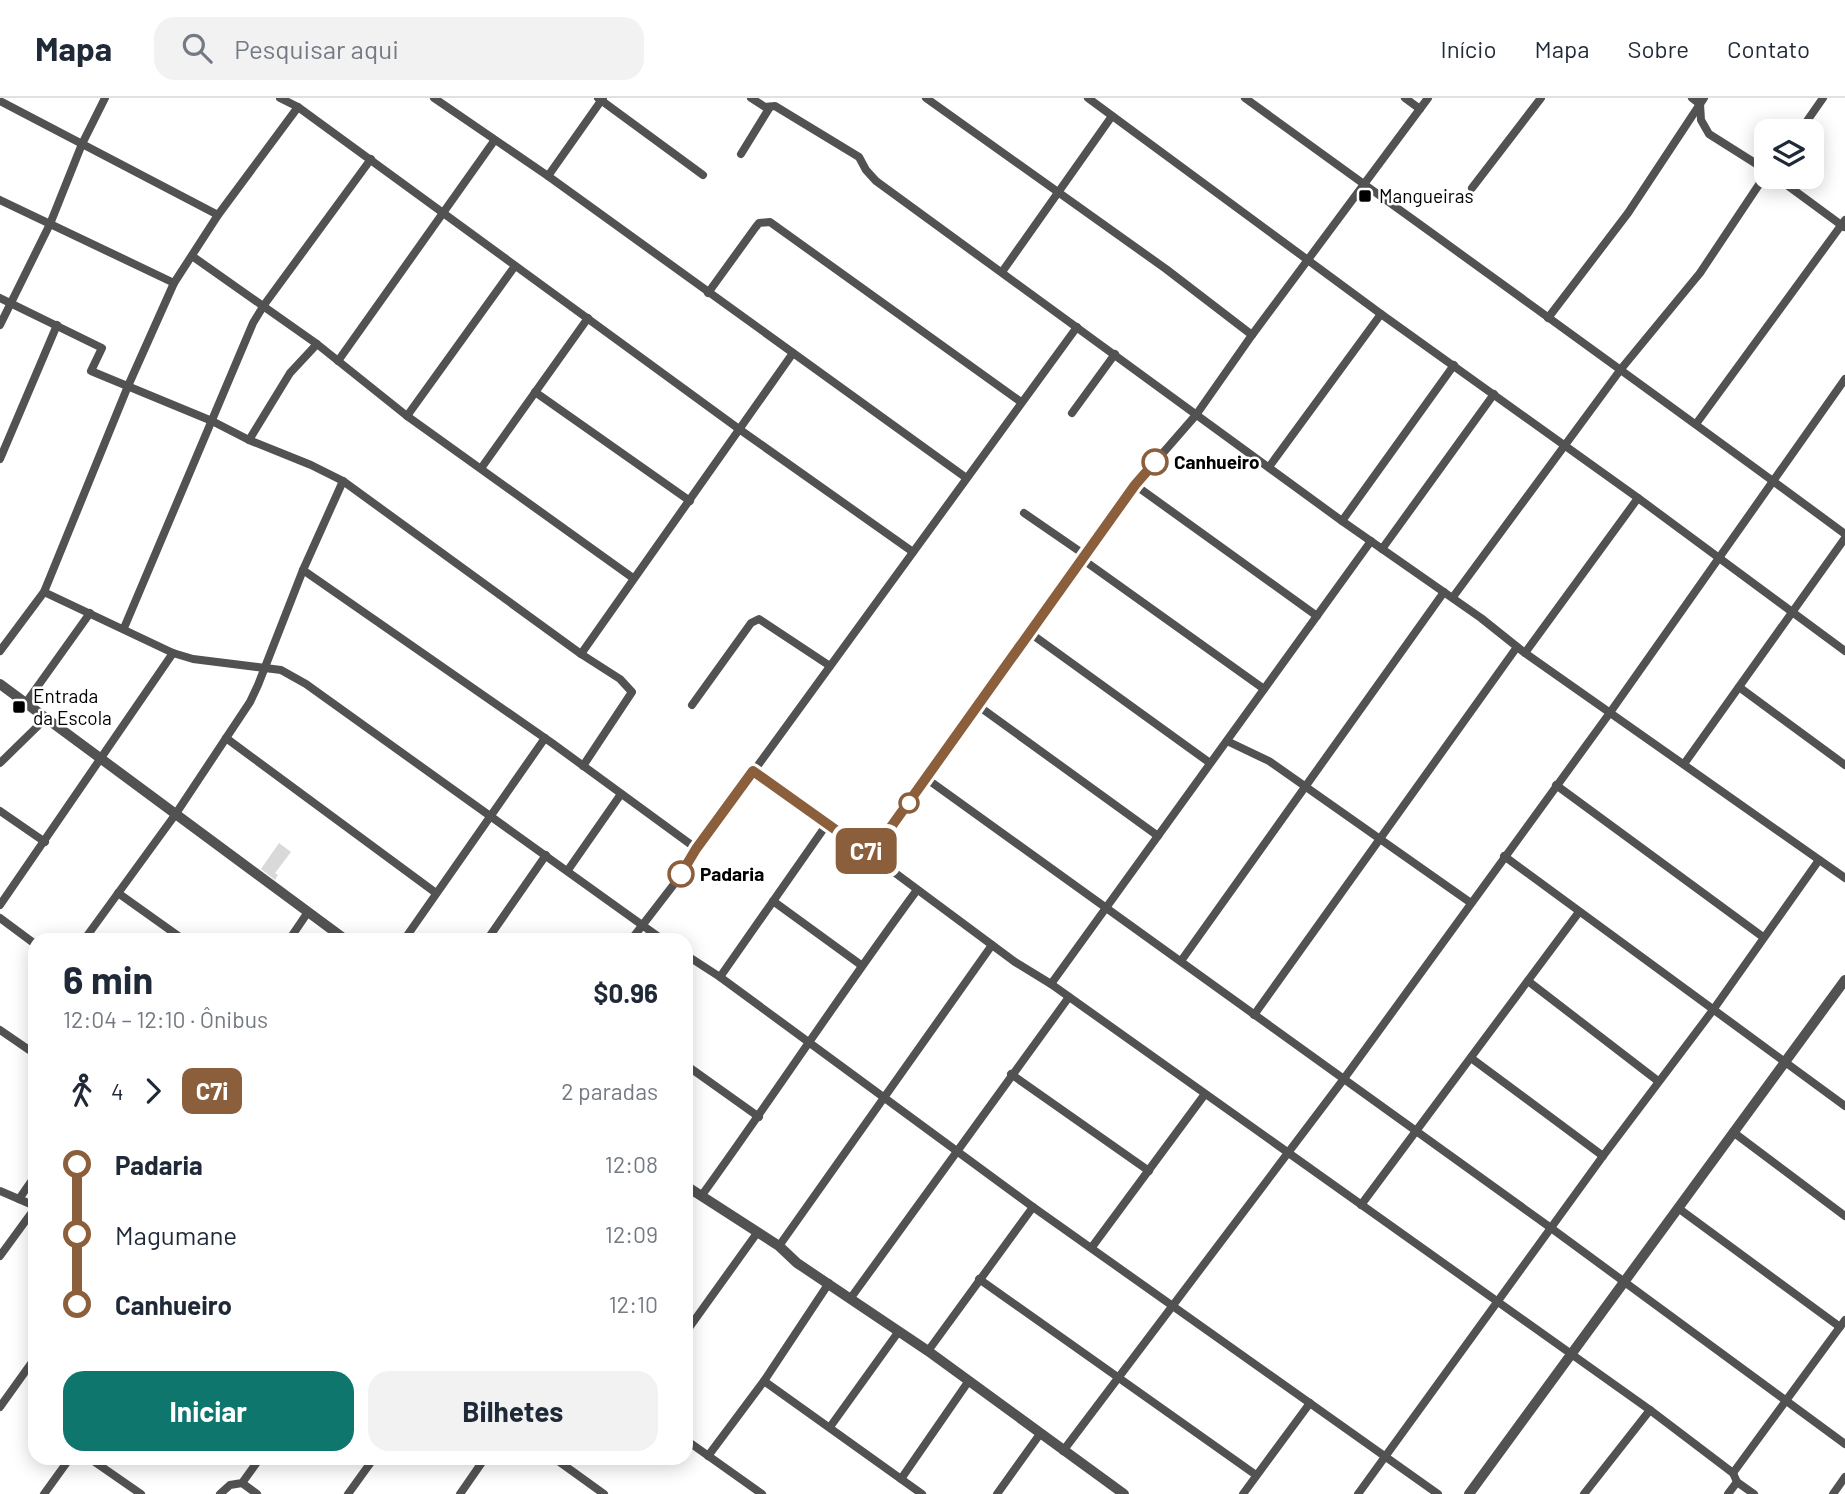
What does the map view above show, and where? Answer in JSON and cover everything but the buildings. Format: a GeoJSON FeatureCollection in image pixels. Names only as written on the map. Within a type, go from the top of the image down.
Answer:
{"type":"FeatureCollection","features":[{"type":"Feature","properties":{"kind":"street"},"geometry":{"type":"LineString","coordinates":[[0,325],[50,223],[82,144],[105,98]]}},
{"type":"Feature","properties":{"kind":"street"},"geometry":{"type":"LineString","coordinates":[[280,98],[298,107],[371,159],[739,429],[913,552]]}},
{"type":"Feature","properties":{"kind":"street"},"geometry":{"type":"LineString","coordinates":[[434,98],[548,176],[965,477]]}},
{"type":"Feature","properties":{"kind":"street"},"geometry":{"type":"LineString","coordinates":[[751,98],[765,107],[775,106],[859,157],[876,181],[1196,415],[1342,521],[1453,597],[1517,648],[1845,878]]}},
{"type":"Feature","properties":{"kind":"street"},"geometry":{"type":"LineString","coordinates":[[926,98],[1166,269],[1252,335]]}},
{"type":"Feature","properties":{"kind":"street"},"geometry":{"type":"LineString","coordinates":[[1088,98],[1845,651]]}},
{"type":"Feature","properties":{"kind":"street"},"geometry":{"type":"LineString","coordinates":[[1245,98],[1621,369],[1845,536],[1684,764]]}},
{"type":"Feature","properties":{"kind":"street"},"geometry":{"type":"LineString","coordinates":[[1405,98],[1420,109]]}},
{"type":"Feature","properties":{"kind":"street"},"geometry":{"type":"LineString","coordinates":[[871,855],[1135,485],[1196,415],[1428,98]]}},
{"type":"Feature","properties":{"kind":"street"},"geometry":{"type":"LineString","coordinates":[[1472,188],[1541,98]]}},
{"type":"Feature","properties":{"kind":"street"},"geometry":{"type":"LineString","coordinates":[[1808,119],[1823,98]]}},
{"type":"Feature","properties":{"kind":"street"},"geometry":{"type":"LineString","coordinates":[[548,176],[601,99],[703,174]]}},
{"type":"Feature","properties":{"kind":"street"},"geometry":{"type":"LineString","coordinates":[[2,100],[218,215]]}},
{"type":"Feature","properties":{"kind":"street"},"geometry":{"type":"LineString","coordinates":[[1548,318],[1628,213],[1699,100]]}},
{"type":"Feature","properties":{"kind":"street"},"geometry":{"type":"LineString","coordinates":[[1699,100],[1701,120],[1709,134],[1754,162]]}},
{"type":"Feature","properties":{"kind":"street"},"geometry":{"type":"LineString","coordinates":[[0,651],[44,592],[128,386],[174,283],[218,215],[298,107]]}},
{"type":"Feature","properties":{"kind":"street"},"geometry":{"type":"LineString","coordinates":[[741,154],[770,107]]}},
{"type":"Feature","properties":{"kind":"street"},"geometry":{"type":"LineString","coordinates":[[1002,272],[1112,116]]}},
{"type":"Feature","properties":{"kind":"street"},"geometry":{"type":"LineString","coordinates":[[338,361],[494,141]]}},
{"type":"Feature","properties":{"kind":"street"},"geometry":{"type":"LineString","coordinates":[[124,628],[253,323],[371,159]]}},
{"type":"Feature","properties":{"kind":"street"},"geometry":{"type":"LineString","coordinates":[[1453,597],[1621,369],[1700,273],[1756,189]]}},
{"type":"Feature","properties":{"kind":"street"},"geometry":{"type":"LineString","coordinates":[[1696,424],[1844,225],[1793,189]]}},
{"type":"Feature","properties":{"kind":"street"},"geometry":{"type":"LineString","coordinates":[[0,200],[174,283]]}},
{"type":"Feature","properties":{"kind":"street"},"geometry":{"type":"LineString","coordinates":[[709,293],[759,223],[771,222],[1021,402]]}},
{"type":"Feature","properties":{"kind":"street"},"geometry":{"type":"LineString","coordinates":[[192,256],[264,305],[407,416],[482,467],[633,578]]}},
{"type":"Feature","properties":{"kind":"street"},"geometry":{"type":"LineString","coordinates":[[407,416],[515,265]]}},
{"type":"Feature","properties":{"kind":"street"},"geometry":{"type":"LineString","coordinates":[[0,298],[102,348],[91,371],[212,421],[343,481],[581,654],[620,678],[632,692],[583,766]]}},
{"type":"Feature","properties":{"kind":"street"},"geometry":{"type":"LineString","coordinates":[[1269,467],[1381,314]]}},
{"type":"Feature","properties":{"kind":"street"},"geometry":{"type":"LineString","coordinates":[[482,467],[588,318]]}},
{"type":"Feature","properties":{"kind":"street"},"geometry":{"type":"LineString","coordinates":[[0,459],[57,325]]}},
{"type":"Feature","properties":{"kind":"street"},"geometry":{"type":"LineString","coordinates":[[636,933],[678,879],[696,849],[1077,327]]}},
{"type":"Feature","properties":{"kind":"street"},"geometry":{"type":"LineString","coordinates":[[249,440],[290,373],[317,344]]}},
{"type":"Feature","properties":{"kind":"street"},"geometry":{"type":"LineString","coordinates":[[581,654],[793,353]]}},
{"type":"Feature","properties":{"kind":"street"},"geometry":{"type":"LineString","coordinates":[[1072,414],[1115,354]]}},
{"type":"Feature","properties":{"kind":"street"},"geometry":{"type":"LineString","coordinates":[[1342,521],[1454,365]]}},
{"type":"Feature","properties":{"kind":"street"},"geometry":{"type":"LineString","coordinates":[[1063,1451],[1343,1080],[1609,713],[1845,379]]}},
{"type":"Feature","properties":{"kind":"street"},"geometry":{"type":"LineString","coordinates":[[535,392],[690,501]]}},
{"type":"Feature","properties":{"kind":"street"},"geometry":{"type":"LineString","coordinates":[[1382,549],[1494,394]]}},
{"type":"Feature","properties":{"kind":"street"},"geometry":{"type":"LineString","coordinates":[[90,933],[175,815],[250,702],[303,570],[343,481]]}},
{"type":"Feature","properties":{"kind":"street"},"geometry":{"type":"LineString","coordinates":[[1135,485],[1317,616]]}},
{"type":"Feature","properties":{"kind":"street"},"geometry":{"type":"LineString","coordinates":[[1525,653],[1639,498]]}},
{"type":"Feature","properties":{"kind":"street"},"geometry":{"type":"LineString","coordinates":[[1024,513],[1264,689]]}},
{"type":"Feature","properties":{"kind":"street"},"geometry":{"type":"LineString","coordinates":[[1051,984],[1371,541]]}},
{"type":"Feature","properties":{"kind":"street"},"geometry":{"type":"LineString","coordinates":[[303,570],[545,738],[696,849]]}},
{"type":"Feature","properties":{"kind":"street"},"geometry":{"type":"LineString","coordinates":[[44,592],[173,653],[225,664],[264,666],[281,670],[306,684],[653,933]]}},
{"type":"Feature","properties":{"kind":"street"},"geometry":{"type":"LineString","coordinates":[[1181,961],[1444,592]]}},
{"type":"Feature","properties":{"kind":"street"},"geometry":{"type":"LineString","coordinates":[[24,704],[90,613]]}},
{"type":"Feature","properties":{"kind":"street"},"geometry":{"type":"LineString","coordinates":[[692,705],[751,623],[759,619],[830,666]]}},
{"type":"Feature","properties":{"kind":"street"},"geometry":{"type":"LineString","coordinates":[[1030,633],[1210,763]]}},
{"type":"Feature","properties":{"kind":"street"},"geometry":{"type":"LineString","coordinates":[[1254,1015],[1517,648]]}},
{"type":"Feature","properties":{"kind":"street"},"geometry":{"type":"LineString","coordinates":[[0,905],[173,653]]}},
{"type":"Feature","properties":{"kind":"street"},"geometry":{"type":"LineString","coordinates":[[0,684],[336,933]]}},
{"type":"Feature","properties":{"kind":"street"},"geometry":{"type":"LineString","coordinates":[[1739,687],[1845,765]]}},
{"type":"Feature","properties":{"kind":"street"},"geometry":{"type":"LineString","coordinates":[[977,705],[1158,836]]}},
{"type":"Feature","properties":{"kind":"street"},"geometry":{"type":"LineString","coordinates":[[0,763],[45,719]]}},
{"type":"Feature","properties":{"kind":"street"},"geometry":{"type":"LineString","coordinates":[[226,738],[436,893]]}},
{"type":"Feature","properties":{"kind":"street"},"geometry":{"type":"LineString","coordinates":[[409,933],[545,738]]}},
{"type":"Feature","properties":{"kind":"street"},"geometry":{"type":"LineString","coordinates":[[1227,741],[1269,761],[1471,903]]}},
{"type":"Feature","properties":{"kind":"street"},"geometry":{"type":"LineString","coordinates":[[753,771],[992,946],[1051,984],[1650,1410],[1754,1494]]}},
{"type":"Feature","properties":{"kind":"street"},"geometry":{"type":"LineString","coordinates":[[927,779],[1551,1228],[1845,1444]]}},
{"type":"Feature","properties":{"kind":"street"},"geometry":{"type":"LineString","coordinates":[[1556,785],[1763,937]]}},
{"type":"Feature","properties":{"kind":"street"},"geometry":{"type":"LineString","coordinates":[[568,870],[621,794]]}},
{"type":"Feature","properties":{"kind":"street"},"geometry":{"type":"LineString","coordinates":[[0,811],[45,842]]}},
{"type":"Feature","properties":{"kind":"street"},"geometry":{"type":"LineString","coordinates":[[720,977],[827,824]]}},
{"type":"Feature","properties":{"kind":"street"},"geometry":{"type":"LineString","coordinates":[[492,933],[545,855]]}},
{"type":"Feature","properties":{"kind":"street"},"geometry":{"type":"LineString","coordinates":[[1504,856],[1845,1106]]}},
{"type":"Feature","properties":{"kind":"street"},"geometry":{"type":"LineString","coordinates":[[1358,1494],[1658,1081],[1713,1010],[1819,860]]}},
{"type":"Feature","properties":{"kind":"street"},"geometry":{"type":"LineString","coordinates":[[702,1195],[759,1117],[861,965],[917,890]]}},
{"type":"Feature","properties":{"kind":"street"},"geometry":{"type":"LineString","coordinates":[[118,893],[174,933]]}},
{"type":"Feature","properties":{"kind":"street"},"geometry":{"type":"LineString","coordinates":[[773,901],[861,965]]}},
{"type":"Feature","properties":{"kind":"street"},"geometry":{"type":"LineString","coordinates":[[294,933],[308,912]]}},
{"type":"Feature","properties":{"kind":"street"},"geometry":{"type":"LineString","coordinates":[[1362,1205],[1579,912]]}},
{"type":"Feature","properties":{"kind":"street"},"geometry":{"type":"LineString","coordinates":[[0,919],[28,939]]}},
{"type":"Feature","properties":{"kind":"street"},"geometry":{"type":"LineString","coordinates":[[779,1246],[992,946]]}},
{"type":"Feature","properties":{"kind":"street"},"geometry":{"type":"LineString","coordinates":[[693,960],[1033,1207],[1438,1494]]}},
{"type":"Feature","properties":{"kind":"street"},"geometry":{"type":"LineString","coordinates":[[1528,982],[1658,1081]]}},
{"type":"Feature","properties":{"kind":"street"},"geometry":{"type":"LineString","coordinates":[[1469,1494],[1623,1281],[1843,987]]}},
{"type":"Feature","properties":{"kind":"street"},"geometry":{"type":"LineString","coordinates":[[850,1299],[1069,997]]}},
{"type":"Feature","properties":{"kind":"street"},"geometry":{"type":"LineString","coordinates":[[0,1030],[28,1049]]}},
{"type":"Feature","properties":{"kind":"street"},"geometry":{"type":"LineString","coordinates":[[1471,1058],[1603,1156]]}},
{"type":"Feature","properties":{"kind":"street"},"geometry":{"type":"LineString","coordinates":[[693,1070],[759,1117]]}},
{"type":"Feature","properties":{"kind":"street"},"geometry":{"type":"LineString","coordinates":[[1011,1074],[1149,1171]]}},
{"type":"Feature","properties":{"kind":"street"},"geometry":{"type":"LineString","coordinates":[[1092,1247],[1205,1094]]}},
{"type":"Feature","properties":{"kind":"street"},"geometry":{"type":"LineString","coordinates":[[1733,1132],[1845,1216]]}},
{"type":"Feature","properties":{"kind":"street"},"geometry":{"type":"LineString","coordinates":[[19,1199],[28,1186]]}},
{"type":"Feature","properties":{"kind":"street"},"geometry":{"type":"LineString","coordinates":[[693,1190],[779,1246],[797,1263],[928,1351],[1124,1494]]}},
{"type":"Feature","properties":{"kind":"street"},"geometry":{"type":"LineString","coordinates":[[0,1191],[28,1204]]}},
{"type":"Feature","properties":{"kind":"street"},"geometry":{"type":"LineString","coordinates":[[928,1351],[1033,1207]]}},
{"type":"Feature","properties":{"kind":"street"},"geometry":{"type":"LineString","coordinates":[[1678,1208],[1843,1324],[1735,1478],[1728,1494]]}},
{"type":"Feature","properties":{"kind":"street"},"geometry":{"type":"LineString","coordinates":[[0,1256],[28,1217]]}},
{"type":"Feature","properties":{"kind":"street"},"geometry":{"type":"LineString","coordinates":[[693,1320],[757,1233]]}},
{"type":"Feature","properties":{"kind":"street"},"geometry":{"type":"LineString","coordinates":[[979,1279],[1256,1475]]}},
{"type":"Feature","properties":{"kind":"street"},"geometry":{"type":"LineString","coordinates":[[708,1456],[764,1381],[829,1283]]}},
{"type":"Feature","properties":{"kind":"street"},"geometry":{"type":"LineString","coordinates":[[830,1427],[899,1331]]}},
{"type":"Feature","properties":{"kind":"street"},"geometry":{"type":"LineString","coordinates":[[0,1407],[28,1368]]}},
{"type":"Feature","properties":{"kind":"street"},"geometry":{"type":"LineString","coordinates":[[764,1381],[922,1494]]}},
{"type":"Feature","properties":{"kind":"street"},"geometry":{"type":"LineString","coordinates":[[901,1479],[968,1382]]}},
{"type":"Feature","properties":{"kind":"street"},"geometry":{"type":"LineString","coordinates":[[1243,1494],[1310,1403]]}},
{"type":"Feature","properties":{"kind":"street"},"geometry":{"type":"LineString","coordinates":[[1588,1493],[1650,1410]]}},
{"type":"Feature","properties":{"kind":"street"},"geometry":{"type":"LineString","coordinates":[[998,1494],[1040,1434]]}},
{"type":"Feature","properties":{"kind":"street"},"geometry":{"type":"LineString","coordinates":[[693,1445],[762,1494]]}},
{"type":"Feature","properties":{"kind":"street"},"geometry":{"type":"LineString","coordinates":[[44,1494],[65,1465]]}},
{"type":"Feature","properties":{"kind":"street"},"geometry":{"type":"LineString","coordinates":[[99,1465],[141,1494]]}},
{"type":"Feature","properties":{"kind":"street"},"geometry":{"type":"LineString","coordinates":[[220,1494],[230,1485],[242,1483],[255,1465]]}},
{"type":"Feature","properties":{"kind":"street"},"geometry":{"type":"LineString","coordinates":[[348,1494],[369,1465]]}},
{"type":"Feature","properties":{"kind":"street"},"geometry":{"type":"LineString","coordinates":[[460,1494],[480,1465]]}},
{"type":"Feature","properties":{"kind":"street"},"geometry":{"type":"LineString","coordinates":[[564,1465],[604,1494]]}},
{"type":"Feature","properties":{"kind":"street"},"geometry":{"type":"LineString","coordinates":[[1833,1494],[1845,1477]]}},
{"type":"Feature","properties":{"kind":"street"},"geometry":{"type":"LineString","coordinates":[[242,1483],[257,1494]]}},
{"type":"Feature","properties":{"kind":"shaded area"},"geometry":{"type":"Polygon","coordinates":[[[279,843],[291,852],[275,873],[278,875],[275,880],[261,869],[279,843]]]}},
{"type":"Feature","properties":{"kind":"bus line","name":"C7i"},"geometry":{"type":"LineString","coordinates":[[681,874],[753,771],[871,855],[1135,485],[1155,462]]}},
{"type":"Feature","properties":{"kind":"place","name":"Mangueiras"},"geometry":{"type":"Point","coordinates":[1365,196]}},
{"type":"Feature","properties":{"kind":"place","name":"Canhueiro"},"geometry":{"type":"Point","coordinates":[1155,462]}},
{"type":"Feature","properties":{"kind":"place","name":"Entrada da Escola"},"geometry":{"type":"Point","coordinates":[19,707]}},
{"type":"Feature","properties":{"kind":"place","name":"Padaria"},"geometry":{"type":"Point","coordinates":[681,874]}}]}
